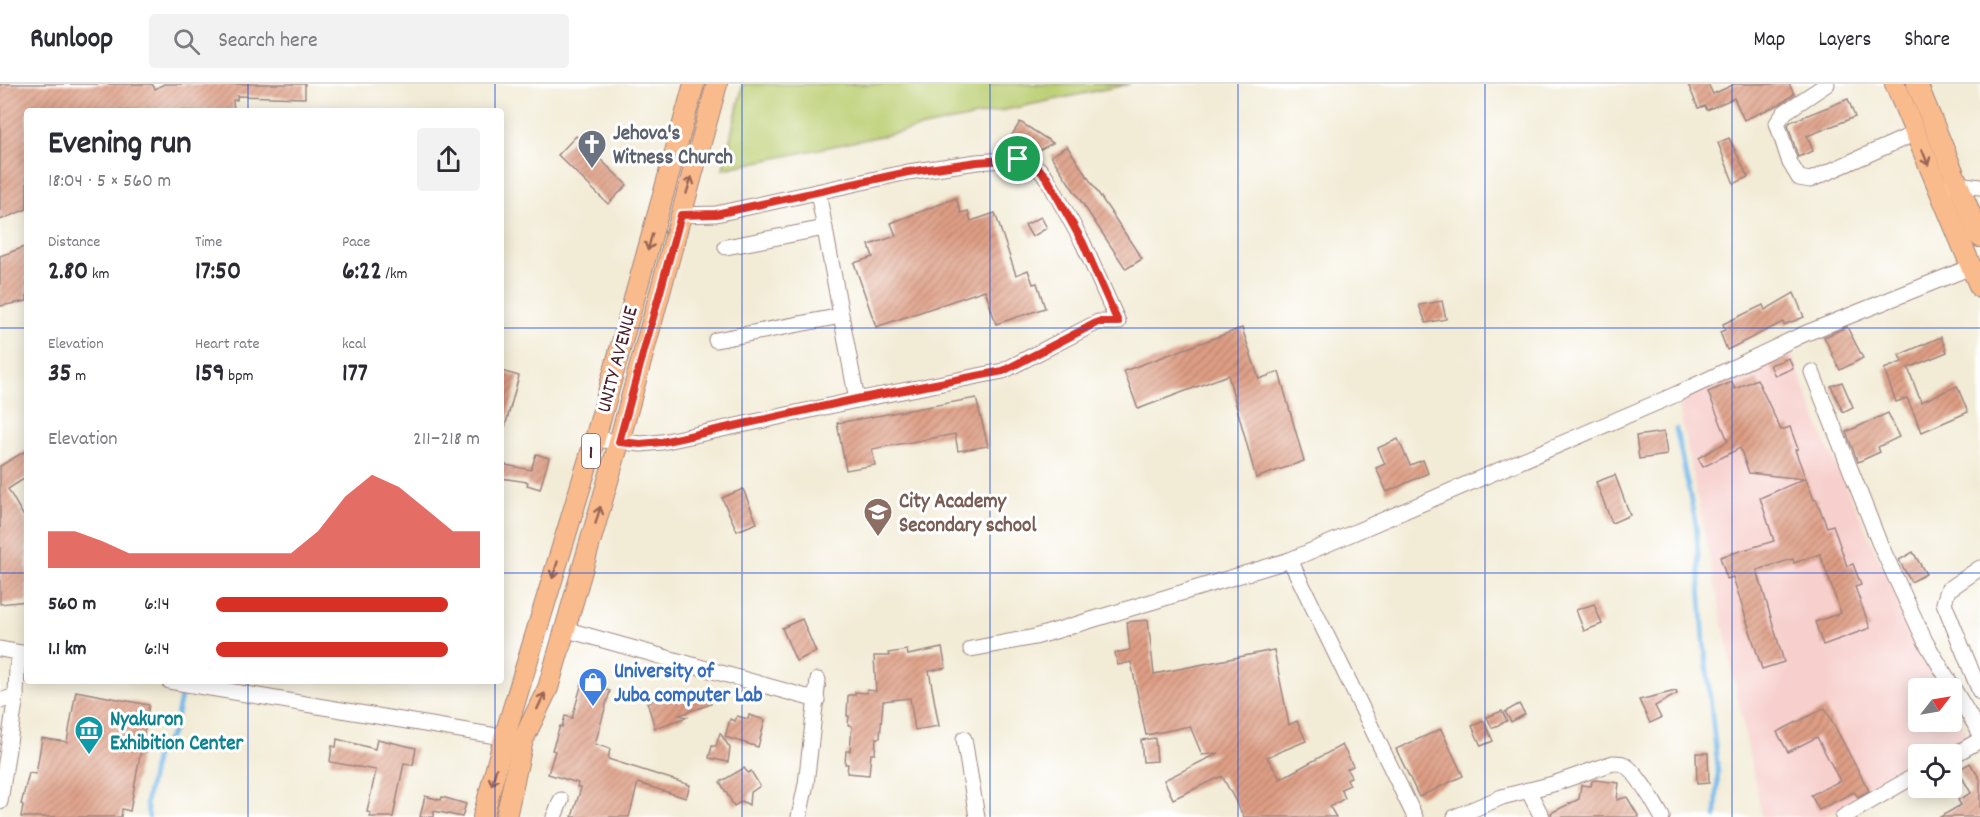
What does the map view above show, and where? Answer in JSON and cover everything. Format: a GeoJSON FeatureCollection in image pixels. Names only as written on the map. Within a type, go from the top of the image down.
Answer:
{"type":"FeatureCollection","features":[{"type":"Feature","properties":{"kind":"main road","name":"UNITY AVENUE"},"geometry":{"type":"LineString","coordinates":[[483,817],[513,739],[694,84]]}},
{"type":"Feature","properties":{"kind":"main road","name":"UNITY AVENUE"},"geometry":{"type":"LineString","coordinates":[[506,817],[513,739],[548,688],[619,442],[717,84]]}},
{"type":"Feature","properties":{"kind":"main road"},"geometry":{"type":"LineString","coordinates":[[1895,84],[1980,288]]}},
{"type":"Feature","properties":{"kind":"main road"},"geometry":{"type":"LineString","coordinates":[[1917,84],[1980,237]]}},
{"type":"Feature","properties":{"kind":"street"},"geometry":{"type":"LineString","coordinates":[[1827,84],[1785,112],[1777,123],[1790,163],[1799,178],[1810,180],[1916,133]]}},
{"type":"Feature","properties":{"kind":"street"},"geometry":{"type":"LineString","coordinates":[[595,439],[641,444],[662,442],[857,399],[1003,371],[1098,322],[1118,322],[1083,243],[1047,178],[1039,169],[1018,159],[977,162],[908,172],[716,214],[681,215]]}},
{"type":"Feature","properties":{"kind":"street"},"geometry":{"type":"LineString","coordinates":[[1938,188],[1957,184],[1980,187]]}},
{"type":"Feature","properties":{"kind":"street"},"geometry":{"type":"LineString","coordinates":[[818,192],[857,399]]}},
{"type":"Feature","properties":{"kind":"street"},"geometry":{"type":"LineString","coordinates":[[726,247],[825,228]]}},
{"type":"Feature","properties":{"kind":"street"},"geometry":{"type":"LineString","coordinates":[[971,649],[1035,637],[1290,560],[1677,394],[1804,334],[1971,267]]}},
{"type":"Feature","properties":{"kind":"street"},"geometry":{"type":"LineString","coordinates":[[716,340],[841,316]]}},
{"type":"Feature","properties":{"kind":"street"},"geometry":{"type":"LineString","coordinates":[[1812,372],[1879,542],[1925,641],[1980,733]]}},
{"type":"Feature","properties":{"kind":"street"},"geometry":{"type":"LineString","coordinates":[[1290,560],[1415,817]]}},
{"type":"Feature","properties":{"kind":"street"},"geometry":{"type":"LineString","coordinates":[[1980,568],[1948,590],[1944,603],[1980,692]]}},
{"type":"Feature","properties":{"kind":"street"},"geometry":{"type":"LineString","coordinates":[[564,628],[817,700]]}},
{"type":"Feature","properties":{"kind":"street"},"geometry":{"type":"LineString","coordinates":[[0,650],[24,654],[17,668],[16,696],[0,802]]}},
{"type":"Feature","properties":{"kind":"street"},"geometry":{"type":"LineString","coordinates":[[799,817],[818,680]]}},
{"type":"Feature","properties":{"kind":"street"},"geometry":{"type":"LineString","coordinates":[[187,684],[513,739]]}},
{"type":"Feature","properties":{"kind":"street"},"geometry":{"type":"LineString","coordinates":[[0,701],[16,696]]}},
{"type":"Feature","properties":{"kind":"street"},"geometry":{"type":"LineString","coordinates":[[964,739],[977,817]]}},
{"type":"Feature","properties":{"kind":"street"},"geometry":{"type":"LineString","coordinates":[[1962,750],[1980,740]]}},
{"type":"Feature","properties":{"kind":"street"},"geometry":{"type":"LineString","coordinates":[[1455,817],[1474,813],[1502,797],[1553,784],[1613,763],[1622,763],[1638,780],[1662,817]]}},
{"type":"Feature","properties":{"kind":"street"},"geometry":{"type":"LineString","coordinates":[[1843,817],[1908,780]]}},
{"type":"Feature","properties":{"kind":"street"},"geometry":{"type":"LineString","coordinates":[[1528,790],[1542,817]]}},
{"type":"Feature","properties":{"kind":"street"},"geometry":{"type":"LineString","coordinates":[[554,817],[561,800]]}},
{"type":"Feature","properties":{"kind":"shaded area"},"geometry":{"type":"Polygon","coordinates":[[[1791,352],[1824,439],[1907,619],[1938,678],[1908,678],[1908,732],[1962,732],[1962,725],[1967,735],[1950,744],[1908,744],[1908,767],[1868,789],[1869,793],[1821,817],[1762,817],[1677,397],[1791,352]]]}},
{"type":"Feature","properties":{"kind":"green space"},"geometry":{"type":"Polygon","coordinates":[[[743,84],[1130,84],[723,169],[743,84]]]}},
{"type":"Feature","properties":{"kind":"building"},"geometry":{"type":"Polygon","coordinates":[[[0,84],[152,84],[155,89],[164,84],[305,84],[305,98],[237,96],[237,100],[233,100],[234,108],[24,108],[24,210],[0,220],[0,84]]]}},
{"type":"Feature","properties":{"kind":"building"},"geometry":{"type":"Polygon","coordinates":[[[1688,84],[1708,84],[1713,94],[1735,84],[1789,84],[1794,94],[1780,104],[1744,120],[1734,98],[1707,110],[1705,106],[1698,108],[1688,84]]]}},
{"type":"Feature","properties":{"kind":"building"},"geometry":{"type":"Polygon","coordinates":[[[1848,99],[1855,117],[1807,136],[1813,151],[1798,157],[1788,125],[1790,122],[1848,99]]]}},
{"type":"Feature","properties":{"kind":"building"},"geometry":{"type":"Polygon","coordinates":[[[1020,122],[1053,143],[1037,151],[1012,135],[1020,122]]]}},
{"type":"Feature","properties":{"kind":"building","name":"Jehova's Witness Church"},"geometry":{"type":"Polygon","coordinates":[[[576,136],[627,185],[608,204],[558,155],[576,136]]]}},
{"type":"Feature","properties":{"kind":"building"},"geometry":{"type":"Polygon","coordinates":[[[1729,138],[1748,177],[1734,184],[1718,143],[1729,138]]]}},
{"type":"Feature","properties":{"kind":"building"},"geometry":{"type":"Polygon","coordinates":[[[1067,146],[1142,259],[1126,269],[1051,156],[1067,146]]]}},
{"type":"Feature","properties":{"kind":"building"},"geometry":{"type":"Polygon","coordinates":[[[956,198],[961,213],[968,211],[971,221],[995,213],[1016,275],[1028,270],[1033,284],[1037,283],[1045,308],[996,324],[985,290],[876,327],[854,263],[873,257],[869,245],[896,236],[891,223],[956,198]]]}},
{"type":"Feature","properties":{"kind":"building"},"geometry":{"type":"Polygon","coordinates":[[[1041,217],[1047,228],[1032,237],[1025,225],[1041,217]]]}},
{"type":"Feature","properties":{"kind":"building"},"geometry":{"type":"Polygon","coordinates":[[[24,247],[24,302],[0,306],[0,256],[24,247]]]}},
{"type":"Feature","properties":{"kind":"building"},"geometry":{"type":"Polygon","coordinates":[[[1794,293],[1804,317],[1784,325],[1783,322],[1727,350],[1720,332],[1725,330],[1723,324],[1763,305],[1765,310],[1794,293]]]}},
{"type":"Feature","properties":{"kind":"building"},"geometry":{"type":"Polygon","coordinates":[[[1442,301],[1446,319],[1426,323],[1419,305],[1442,301]]]}},
{"type":"Feature","properties":{"kind":"building"},"geometry":{"type":"Polygon","coordinates":[[[1847,327],[1863,358],[1840,370],[1824,337],[1847,327]]]}},
{"type":"Feature","properties":{"kind":"building"},"geometry":{"type":"Polygon","coordinates":[[[1242,328],[1259,379],[1279,372],[1304,461],[1256,478],[1228,375],[1138,409],[1124,371],[1242,328]]]}},
{"type":"Feature","properties":{"kind":"building"},"geometry":{"type":"Polygon","coordinates":[[[1941,337],[1947,352],[1908,368],[1921,402],[1957,386],[1968,412],[1922,432],[1907,398],[1896,402],[1884,369],[1902,362],[1899,355],[1941,337]]]}},
{"type":"Feature","properties":{"kind":"building"},"geometry":{"type":"Polygon","coordinates":[[[1789,358],[1793,368],[1775,376],[1770,365],[1789,358]]]}},
{"type":"Feature","properties":{"kind":"building"},"geometry":{"type":"Polygon","coordinates":[[[504,372],[519,376],[504,427],[504,372]]]}},
{"type":"Feature","properties":{"kind":"building"},"geometry":{"type":"Polygon","coordinates":[[[1757,379],[1781,430],[1790,427],[1798,449],[1795,450],[1814,500],[1816,499],[1827,527],[1833,525],[1847,566],[1853,564],[1861,585],[1855,587],[1870,628],[1823,645],[1815,622],[1841,613],[1820,554],[1794,563],[1793,559],[1757,570],[1784,662],[1762,669],[1733,577],[1727,579],[1720,557],[1774,541],[1760,498],[1804,479],[1749,473],[1740,448],[1703,467],[1698,458],[1728,441],[1708,392],[1732,382],[1735,389],[1757,379]]]}},
{"type":"Feature","properties":{"kind":"building"},"geometry":{"type":"Polygon","coordinates":[[[1842,382],[1853,407],[1843,412],[1831,386],[1842,382]]]}},
{"type":"Feature","properties":{"kind":"building"},"geometry":{"type":"Polygon","coordinates":[[[976,398],[988,446],[958,451],[955,434],[872,449],[875,465],[846,470],[837,423],[976,398]]]}},
{"type":"Feature","properties":{"kind":"building"},"geometry":{"type":"Polygon","coordinates":[[[1888,413],[1899,437],[1878,447],[1880,452],[1858,462],[1846,432],[1888,413]]]}},
{"type":"Feature","properties":{"kind":"building"},"geometry":{"type":"Polygon","coordinates":[[[1664,432],[1667,455],[1639,459],[1636,436],[1664,432]]]}},
{"type":"Feature","properties":{"kind":"building"},"geometry":{"type":"Polygon","coordinates":[[[1398,439],[1410,465],[1423,460],[1428,473],[1387,492],[1376,468],[1385,464],[1378,448],[1398,439]]]}},
{"type":"Feature","properties":{"kind":"building"},"geometry":{"type":"Polygon","coordinates":[[[24,452],[24,479],[8,489],[24,517],[24,601],[0,604],[0,466],[24,452]]]}},
{"type":"Feature","properties":{"kind":"building"},"geometry":{"type":"Polygon","coordinates":[[[536,454],[549,458],[540,489],[527,485],[528,482],[504,478],[504,465],[531,470],[536,454]]]}},
{"type":"Feature","properties":{"kind":"building"},"geometry":{"type":"Polygon","coordinates":[[[1615,475],[1630,515],[1612,523],[1596,482],[1615,475]]]}},
{"type":"Feature","properties":{"kind":"building"},"geometry":{"type":"Polygon","coordinates":[[[743,489],[757,523],[737,531],[722,498],[743,489]]]}},
{"type":"Feature","properties":{"kind":"building"},"geometry":{"type":"Polygon","coordinates":[[[1913,552],[1926,574],[1911,582],[1899,560],[1913,552]]]}},
{"type":"Feature","properties":{"kind":"building"},"geometry":{"type":"Polygon","coordinates":[[[1594,604],[1602,624],[1584,631],[1576,610],[1594,604]]]}},
{"type":"Feature","properties":{"kind":"building"},"geometry":{"type":"Polygon","coordinates":[[[802,619],[816,652],[796,661],[782,628],[802,619]]]}},
{"type":"Feature","properties":{"kind":"building"},"geometry":{"type":"Polygon","coordinates":[[[1148,620],[1154,674],[1274,650],[1289,725],[1297,721],[1306,741],[1267,757],[1280,779],[1342,745],[1353,766],[1347,769],[1351,777],[1347,779],[1350,785],[1341,789],[1345,798],[1330,807],[1336,817],[1244,817],[1222,776],[1173,799],[1164,780],[1219,753],[1202,755],[1190,726],[1146,735],[1131,662],[1118,665],[1115,653],[1130,650],[1127,622],[1148,620]]]}},
{"type":"Feature","properties":{"kind":"building"},"geometry":{"type":"Polygon","coordinates":[[[942,648],[946,668],[929,671],[939,726],[915,730],[910,698],[883,701],[880,738],[876,738],[875,754],[871,754],[869,775],[847,773],[846,751],[850,751],[852,726],[848,725],[848,695],[855,695],[855,692],[867,693],[867,690],[876,691],[874,656],[889,656],[888,653],[907,650],[908,655],[942,648]]]}},
{"type":"Feature","properties":{"kind":"building"},"geometry":{"type":"Polygon","coordinates":[[[582,683],[610,691],[595,744],[610,749],[608,759],[690,785],[686,798],[638,783],[629,817],[572,817],[581,788],[577,787],[578,783],[548,774],[555,751],[552,750],[560,726],[562,727],[565,716],[572,718],[582,683]]]}},
{"type":"Feature","properties":{"kind":"building"},"geometry":{"type":"Polygon","coordinates":[[[706,689],[711,704],[679,715],[687,717],[655,728],[647,702],[686,690],[687,693],[693,691],[693,693],[706,689]]]}},
{"type":"Feature","properties":{"kind":"building","name":"Nyakuron Exhibition Center"},"geometry":{"type":"Polygon","coordinates":[[[76,691],[149,705],[130,811],[122,809],[121,817],[21,817],[23,805],[21,804],[29,773],[36,774],[42,738],[67,742],[76,691]]]}},
{"type":"Feature","properties":{"kind":"building"},"geometry":{"type":"Polygon","coordinates":[[[1676,691],[1677,694],[1655,706],[1661,718],[1650,723],[1639,700],[1676,691]]]}},
{"type":"Feature","properties":{"kind":"building"},"geometry":{"type":"Polygon","coordinates":[[[1519,704],[1525,714],[1511,722],[1505,712],[1519,704]]]}},
{"type":"Feature","properties":{"kind":"building"},"geometry":{"type":"Polygon","coordinates":[[[1825,708],[1869,791],[1858,797],[1854,792],[1819,810],[1811,795],[1840,781],[1817,737],[1788,752],[1777,732],[1825,708]]]}},
{"type":"Feature","properties":{"kind":"building"},"geometry":{"type":"Polygon","coordinates":[[[1502,711],[1507,721],[1492,728],[1487,717],[1502,711]]]}},
{"type":"Feature","properties":{"kind":"building"},"geometry":{"type":"Polygon","coordinates":[[[749,715],[765,720],[758,747],[725,737],[730,719],[735,721],[737,716],[748,719],[749,715]]]}},
{"type":"Feature","properties":{"kind":"building"},"geometry":{"type":"Polygon","coordinates":[[[1484,721],[1493,741],[1481,746],[1472,726],[1484,721]]]}},
{"type":"Feature","properties":{"kind":"building"},"geometry":{"type":"Polygon","coordinates":[[[1441,729],[1463,776],[1419,797],[1396,749],[1441,729]]]}},
{"type":"Feature","properties":{"kind":"building"},"geometry":{"type":"Polygon","coordinates":[[[720,733],[730,748],[728,762],[709,758],[712,746],[716,746],[720,733]]]}},
{"type":"Feature","properties":{"kind":"building"},"geometry":{"type":"Polygon","coordinates":[[[1155,738],[1157,761],[1143,762],[1141,740],[1155,738]]]}},
{"type":"Feature","properties":{"kind":"building"},"geometry":{"type":"Polygon","coordinates":[[[337,739],[375,749],[377,739],[416,748],[413,765],[404,763],[393,817],[370,817],[371,813],[367,812],[376,770],[330,762],[332,746],[336,747],[337,739]]]}},
{"type":"Feature","properties":{"kind":"building"},"geometry":{"type":"Polygon","coordinates":[[[1696,753],[1708,753],[1709,783],[1697,784],[1696,753]]]}},
{"type":"Feature","properties":{"kind":"building"},"geometry":{"type":"Polygon","coordinates":[[[1970,763],[1980,779],[1980,817],[1940,817],[1961,805],[1958,800],[1971,793],[1962,777],[1962,768],[1970,763]]]}},
{"type":"Feature","properties":{"kind":"building"},"geometry":{"type":"Polygon","coordinates":[[[744,768],[748,773],[751,771],[760,786],[750,793],[749,805],[742,801],[734,806],[720,782],[744,768]]]}},
{"type":"Feature","properties":{"kind":"building"},"geometry":{"type":"Polygon","coordinates":[[[1592,781],[1619,783],[1617,800],[1627,797],[1639,817],[1552,817],[1551,813],[1579,799],[1581,785],[1591,786],[1592,781]]]}},
{"type":"Feature","properties":{"kind":"building"},"geometry":{"type":"Polygon","coordinates":[[[425,796],[441,800],[442,797],[466,804],[462,817],[434,811],[434,817],[420,817],[425,796]]]}},
{"type":"Feature","properties":{"kind":"waterway"},"geometry":{"type":"LineString","coordinates":[[1676,429],[1696,525],[1704,641],[1718,771],[1716,817]]}},
{"type":"Feature","properties":{"kind":"waterway"},"geometry":{"type":"LineString","coordinates":[[149,817],[146,803],[156,755],[173,732],[181,697]]}},
{"type":"Feature","properties":{"kind":"place","name":"Jehova's Witness Church"},"geometry":{"type":"Point","coordinates":[592,170]}},
{"type":"Feature","properties":{"kind":"place","name":"City Academy Secondary school"},"geometry":{"type":"Point","coordinates":[878,538]}},
{"type":"Feature","properties":{"kind":"place","name":"University of Juba computer Lab"},"geometry":{"type":"Point","coordinates":[593,708]}},
{"type":"Feature","properties":{"kind":"place","name":"Nyakuron Exhibition Center"},"geometry":{"type":"Point","coordinates":[89,756]}},
{"type":"Feature","properties":{"kind":"route"},"geometry":{"type":"LineString","coordinates":[[1018,159],[1039,169],[1047,178],[1083,243],[1118,322],[1098,322],[1003,371],[857,399],[662,442],[641,444],[619,442],[681,215],[716,214],[908,172],[977,162],[1018,159]]}}]}
